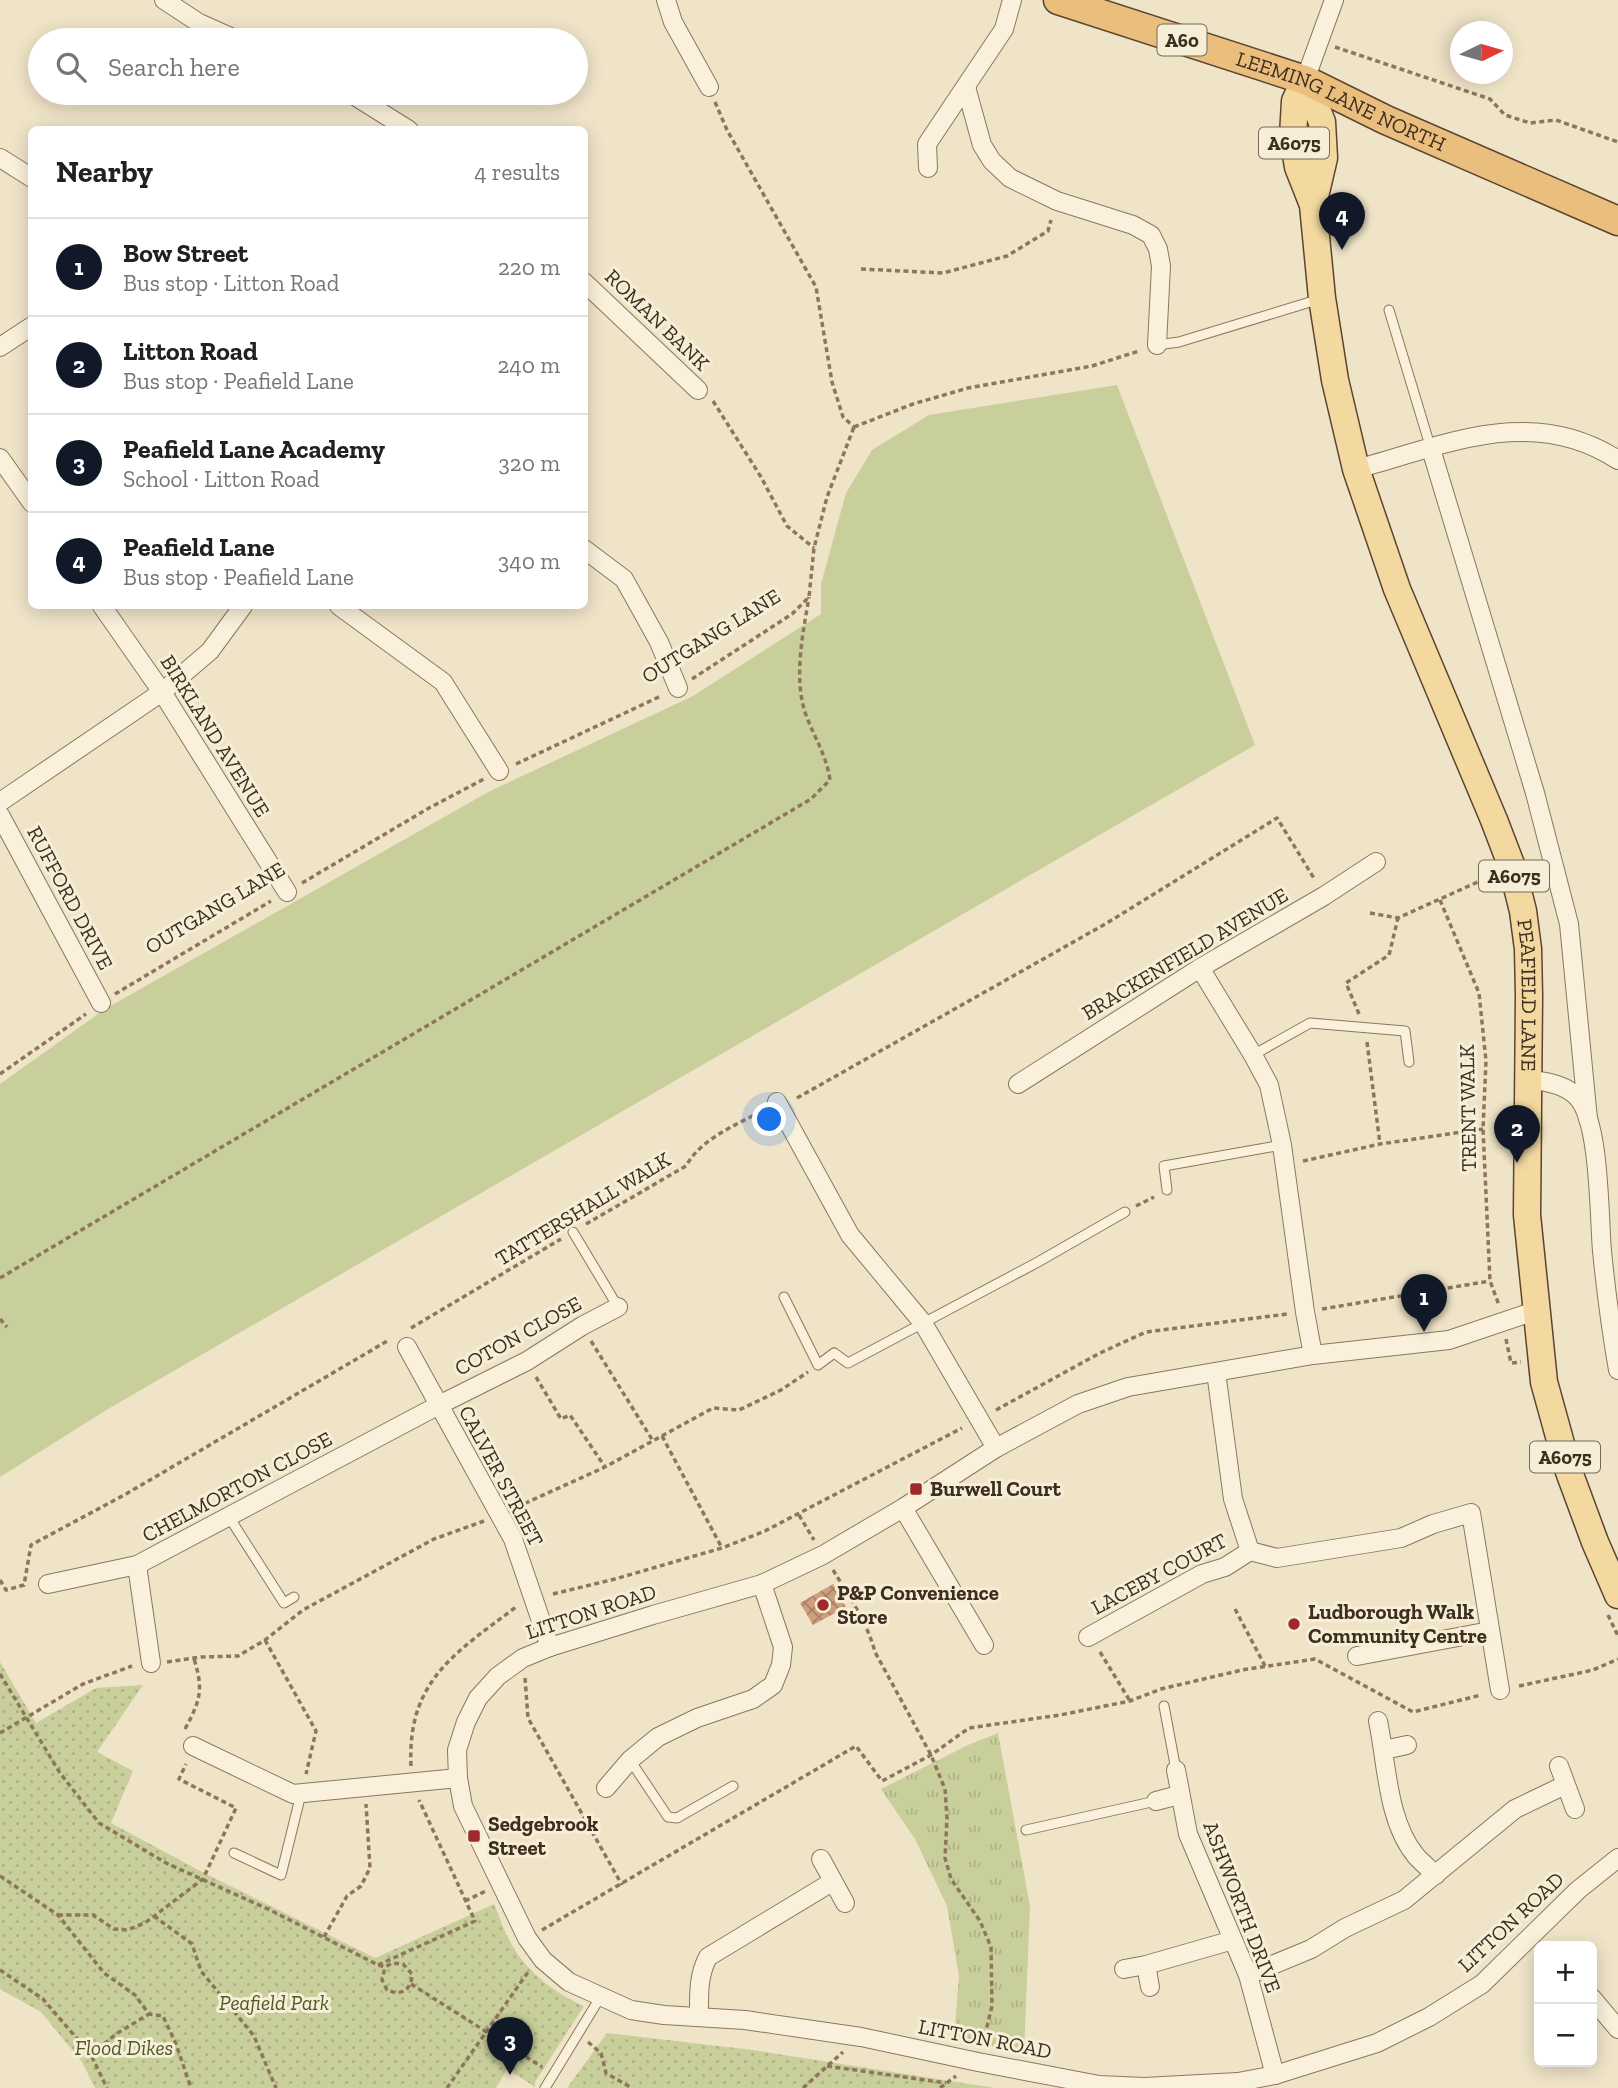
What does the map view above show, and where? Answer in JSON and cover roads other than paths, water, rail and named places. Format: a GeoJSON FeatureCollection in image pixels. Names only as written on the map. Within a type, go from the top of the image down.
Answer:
{"type":"FeatureCollection","features":[{"type":"Feature","properties":{"kind":"highway","name":"LEEMING LANE NORTH"},"geometry":{"type":"LineString","coordinates":[[1058,0],[1305,80],[1386,120],[1618,221]]}},
{"type":"Feature","properties":{"kind":"main road","name":"PEAFIELD LANE"},"geometry":{"type":"LineString","coordinates":[[1305,80],[1295,101],[1293,136],[1298,167],[1313,205],[1322,298],[1335,380],[1356,469],[1397,589],[1512,867],[1523,911],[1528,949],[1527,1215],[1544,1382],[1569,1469],[1595,1542],[1618,1595]]}},
{"type":"Feature","properties":{"kind":"street"},"geometry":{"type":"LineString","coordinates":[[164,0],[210,28]]}},
{"type":"Feature","properties":{"kind":"street"},"geometry":{"type":"LineString","coordinates":[[666,0],[673,22],[709,88]]}},
{"type":"Feature","properties":{"kind":"street"},"geometry":{"type":"LineString","coordinates":[[928,168],[927,144],[1004,29],[1012,0]]}},
{"type":"Feature","properties":{"kind":"street"},"geometry":{"type":"LineString","coordinates":[[1305,80],[1334,0]]}},
{"type":"Feature","properties":{"kind":"street"},"geometry":{"type":"LineString","coordinates":[[966,87],[982,145],[992,161],[1010,178],[1057,201],[1133,225],[1151,235],[1158,249],[1161,266],[1157,345]]}},
{"type":"Feature","properties":{"kind":"street"},"geometry":{"type":"LineString","coordinates":[[369,105],[404,126]]}},
{"type":"Feature","properties":{"kind":"street"},"geometry":{"type":"LineString","coordinates":[[0,158],[28,176]]}},
{"type":"Feature","properties":{"kind":"street","name":"ROMAN BANK"},"geometry":{"type":"LineString","coordinates":[[588,286],[698,390]]}},
{"type":"Feature","properties":{"kind":"street"},"geometry":{"type":"LineString","coordinates":[[0,347],[28,329]]}},
{"type":"Feature","properties":{"kind":"street"},"geometry":{"type":"LineString","coordinates":[[1356,469],[1506,431],[1542,431],[1566,436],[1599,447],[1618,460]]}},
{"type":"Feature","properties":{"kind":"street"},"geometry":{"type":"LineString","coordinates":[[1431,449],[1535,793],[1569,924],[1607,1292],[1618,1370]]}},
{"type":"Feature","properties":{"kind":"street"},"geometry":{"type":"LineString","coordinates":[[0,458],[28,497]]}},
{"type":"Feature","properties":{"kind":"street"},"geometry":{"type":"LineString","coordinates":[[588,553],[624,579],[659,642],[678,688]]}},
{"type":"Feature","properties":{"kind":"street","name":"BIRKLAND AVENUE"},"geometry":{"type":"LineString","coordinates":[[104,609],[162,692],[287,892]]}},
{"type":"Feature","properties":{"kind":"street"},"geometry":{"type":"LineString","coordinates":[[0,802],[162,692],[210,651],[241,609]]}},
{"type":"Feature","properties":{"kind":"street"},"geometry":{"type":"LineString","coordinates":[[343,609],[443,682],[499,771]]}},
{"type":"Feature","properties":{"kind":"street","name":"RUFFORD DRIVE"},"geometry":{"type":"LineString","coordinates":[[0,815],[101,1003]]}},
{"type":"Feature","properties":{"kind":"street","name":"BRACKENFIELD AVENUE"},"geometry":{"type":"LineString","coordinates":[[1018,1084],[1200,968],[1324,896],[1376,862]]}},
{"type":"Feature","properties":{"kind":"street"},"geometry":{"type":"LineString","coordinates":[[1200,968],[1269,1085],[1282,1145],[1313,1355]]}},
{"type":"Feature","properties":{"kind":"street"},"geometry":{"type":"LineString","coordinates":[[1528,1079],[1555,1084],[1577,1097],[1588,1119]]}},
{"type":"Feature","properties":{"kind":"street"},"geometry":{"type":"LineString","coordinates":[[778,1105],[850,1235],[923,1323],[996,1448]]}},
{"type":"Feature","properties":{"kind":"street","name":"COTON CLOSE"},"geometry":{"type":"LineString","coordinates":[[439,1405],[527,1361],[618,1307]]}},
{"type":"Feature","properties":{"kind":"street","name":"LITTON ROAD"},"geometry":{"type":"LineString","coordinates":[[1535,1311],[1449,1340],[1313,1355],[1128,1387],[1078,1404],[996,1448],[903,1508],[823,1555],[762,1584],[550,1647],[523,1658],[498,1676],[478,1698],[466,1722],[457,1750],[458,1778],[463,1806],[527,1938],[540,1956],[569,1982],[631,2010],[860,2037],[1099,2086],[1191,2086],[1275,2075],[1377,2043],[1429,2017],[1482,1984],[1542,1940],[1578,1891],[1618,1858]]}},
{"type":"Feature","properties":{"kind":"street","name":"CALVER STREET"},"geometry":{"type":"LineString","coordinates":[[402,1341],[513,1539],[550,1647]]}},
{"type":"Feature","properties":{"kind":"street"},"geometry":{"type":"LineString","coordinates":[[1216,1372],[1234,1499],[1250,1551],[1278,1558],[1401,1538],[1433,1524],[1471,1513],[1500,1690]]}},
{"type":"Feature","properties":{"kind":"street","name":"CHELMORTON CLOSE"},"geometry":{"type":"LineString","coordinates":[[48,1584],[137,1566],[439,1405]]}},
{"type":"Feature","properties":{"kind":"street"},"geometry":{"type":"LineString","coordinates":[[903,1508],[984,1645]]}},
{"type":"Feature","properties":{"kind":"street","name":"LACEBY COURT"},"geometry":{"type":"LineString","coordinates":[[1094,1644],[1202,1574],[1224,1567],[1250,1551]]}},
{"type":"Feature","properties":{"kind":"street"},"geometry":{"type":"LineString","coordinates":[[137,1566],[151,1663]]}},
{"type":"Feature","properties":{"kind":"street"},"geometry":{"type":"LineString","coordinates":[[606,1788],[630,1760],[658,1737],[697,1718],[753,1699],[773,1685],[781,1665],[783,1647],[762,1584]]}},
{"type":"Feature","properties":{"kind":"street"},"geometry":{"type":"LineString","coordinates":[[1357,1656],[1490,1631]]}},
{"type":"Feature","properties":{"kind":"street"},"geometry":{"type":"LineString","coordinates":[[1378,1721],[1393,1806],[1401,1830],[1416,1856],[1436,1875]]}},
{"type":"Feature","properties":{"kind":"street"},"geometry":{"type":"LineString","coordinates":[[186,1742],[293,1794],[458,1778]]}},
{"type":"Feature","properties":{"kind":"street"},"geometry":{"type":"LineString","coordinates":[[1384,1750],[1407,1745]]}},
{"type":"Feature","properties":{"kind":"street"},"geometry":{"type":"LineString","coordinates":[[1559,1766],[1575,1809]]}},
{"type":"Feature","properties":{"kind":"street","name":"ASHWORTH DRIVE"},"geometry":{"type":"LineString","coordinates":[[1175,1770],[1188,1834],[1248,1975],[1275,2075]]}},
{"type":"Feature","properties":{"kind":"street"},"geometry":{"type":"LineString","coordinates":[[1248,1975],[1311,1949],[1345,1928],[1404,1899],[1515,1809],[1565,1784]]}},
{"type":"Feature","properties":{"kind":"street"},"geometry":{"type":"LineString","coordinates":[[1156,1801],[1179,1795]]}},
{"type":"Feature","properties":{"kind":"street"},"geometry":{"type":"LineString","coordinates":[[821,1859],[845,1903]]}},
{"type":"Feature","properties":{"kind":"street"},"geometry":{"type":"LineString","coordinates":[[699,2016],[699,1984],[708,1957],[832,1882]]}},
{"type":"Feature","properties":{"kind":"street"},"geometry":{"type":"LineString","coordinates":[[1124,1969],[1233,1940]]}},
{"type":"Feature","properties":{"kind":"street"},"geometry":{"type":"LineString","coordinates":[[1146,1965],[1150,1987]]}},
{"type":"Feature","properties":{"kind":"street"},"geometry":{"type":"LineString","coordinates":[[1597,2004],[1618,2029]]}},
{"type":"Feature","properties":{"kind":"lane"},"geometry":{"type":"LineString","coordinates":[[1157,345],[1179,342],[1322,298]]}},
{"type":"Feature","properties":{"kind":"lane"},"geometry":{"type":"LineString","coordinates":[[1389,310],[1431,449]]}},
{"type":"Feature","properties":{"kind":"lane"},"geometry":{"type":"LineString","coordinates":[[1253,1055],[1310,1023],[1405,1031],[1409,1062]]}},
{"type":"Feature","properties":{"kind":"lane"},"geometry":{"type":"LineString","coordinates":[[1167,1189],[1164,1166],[1282,1145]]}},
{"type":"Feature","properties":{"kind":"lane"},"geometry":{"type":"LineString","coordinates":[[784,1297],[818,1365],[834,1353],[848,1363],[1125,1212]]}},
{"type":"Feature","properties":{"kind":"lane"},"geometry":{"type":"LineString","coordinates":[[573,1232],[618,1307]]}},
{"type":"Feature","properties":{"kind":"lane"},"geometry":{"type":"LineString","coordinates":[[229,1517],[284,1603],[294,1597]]}},
{"type":"Feature","properties":{"kind":"lane"},"geometry":{"type":"LineString","coordinates":[[1164,1706],[1175,1770]]}},
{"type":"Feature","properties":{"kind":"lane"},"geometry":{"type":"LineString","coordinates":[[630,1760],[668,1816],[677,1818],[733,1786]]}},
{"type":"Feature","properties":{"kind":"lane"},"geometry":{"type":"LineString","coordinates":[[234,1853],[281,1875],[301,1794]]}},
{"type":"Feature","properties":{"kind":"lane"},"geometry":{"type":"LineString","coordinates":[[1026,1830],[1156,1801]]}},
{"type":"Feature","properties":{"kind":"lane"},"geometry":{"type":"LineString","coordinates":[[545,2088],[601,1996]]}},
{"type":"Feature","properties":{"kind":"place","name":"Peafield Lane"},"geometry":{"type":"Point","coordinates":[1342,250]}},
{"type":"Feature","properties":{"kind":"place","name":"Litton Road"},"geometry":{"type":"Point","coordinates":[1517,1163]}},
{"type":"Feature","properties":{"kind":"place","name":"Bow Street"},"geometry":{"type":"Point","coordinates":[1424,1332]}},
{"type":"Feature","properties":{"kind":"place","name":"Burwell Court"},"geometry":{"type":"Point","coordinates":[916,1489]}},
{"type":"Feature","properties":{"kind":"place","name":"P&P Convenience Store"},"geometry":{"type":"Point","coordinates":[823,1605]}},
{"type":"Feature","properties":{"kind":"place","name":"Ludborough Walk Community Centre"},"geometry":{"type":"Point","coordinates":[1294,1624]}},
{"type":"Feature","properties":{"kind":"place","name":"Sedgebrook Street"},"geometry":{"type":"Point","coordinates":[474,1836]}},
{"type":"Feature","properties":{"kind":"place","name":"Peafield Lane Academy"},"geometry":{"type":"Point","coordinates":[510,2075]}},
{"type":"Feature","properties":{"kind":"park label","name":"Peafield Park"},"geometry":{"type":"Point","coordinates":[274,2003]}},
{"type":"Feature","properties":{"kind":"park label","name":"Flood Dikes"},"geometry":{"type":"Point","coordinates":[124,2048]}}]}
